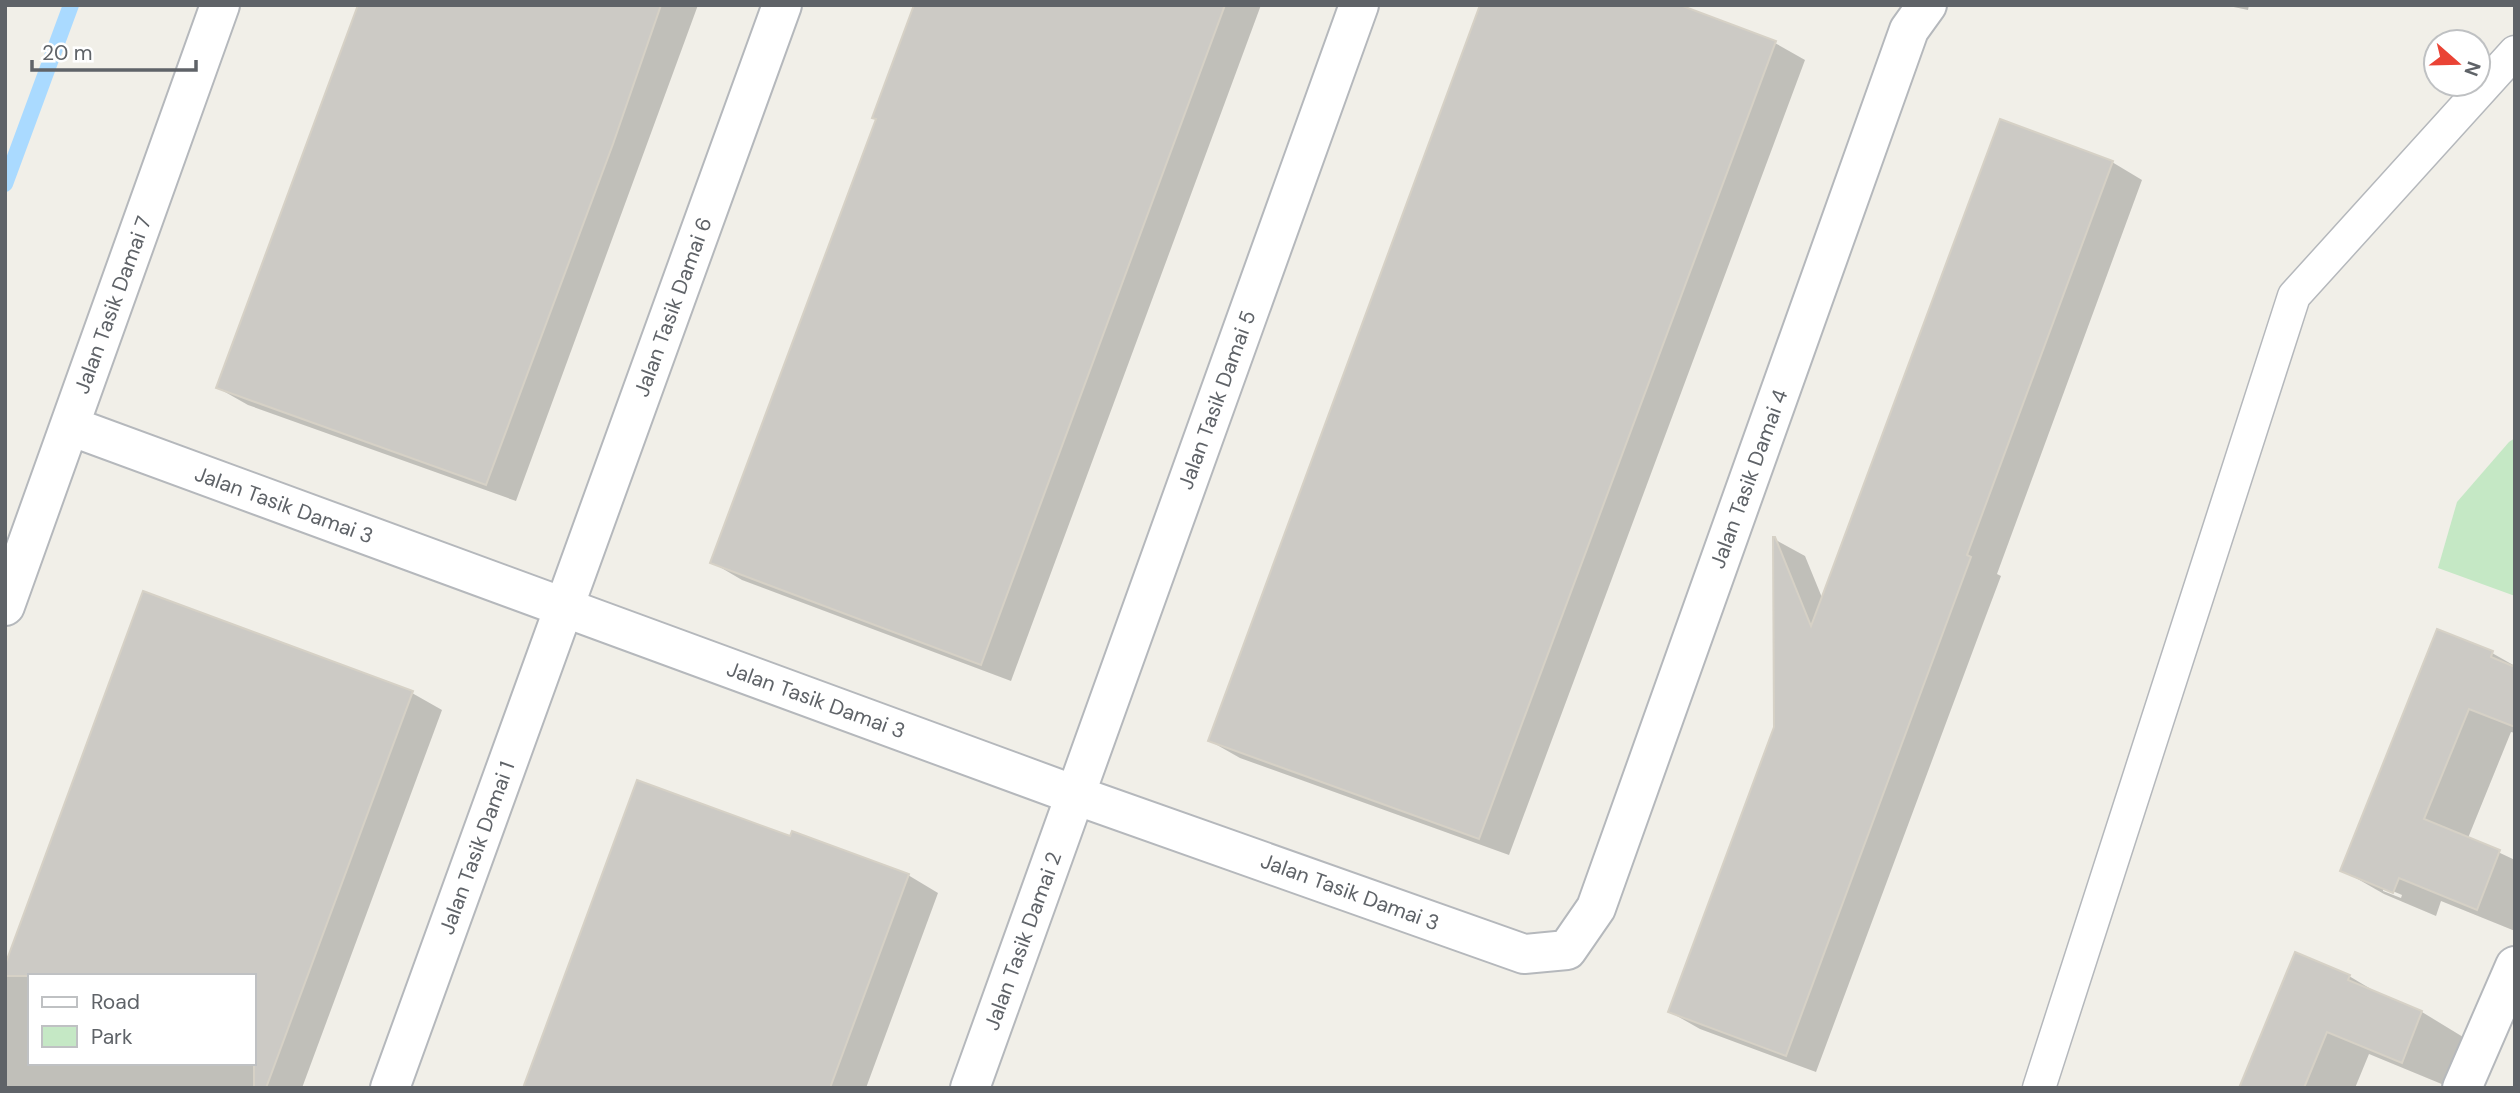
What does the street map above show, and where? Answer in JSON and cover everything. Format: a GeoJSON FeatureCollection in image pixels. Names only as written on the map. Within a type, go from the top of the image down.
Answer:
{"type":"FeatureCollection","features":[{"type":"Feature","properties":{"kind":"street","name":"Jalan Tasik Damai 7"},"geometry":{"type":"LineString","coordinates":[[5,606],[220,5]]}},
{"type":"Feature","properties":{"kind":"street","name":"Jalan Tasik Damai 6"},"geometry":{"type":"LineString","coordinates":[[564,609],[782,5]]}},
{"type":"Feature","properties":{"kind":"street","name":"Jalan Tasik Damai 5"},"geometry":{"type":"LineString","coordinates":[[1076,795],[1359,5]]}},
{"type":"Feature","properties":{"kind":"street","name":"Jalan Tasik Damai 4"},"geometry":{"type":"LineString","coordinates":[[1567,950],[1596,908],[1909,30],[1927,5]]}},
{"type":"Feature","properties":{"kind":"street","name":"Jalan Tasik Damai 3"},"geometry":{"type":"LineString","coordinates":[[70,426],[1076,795],[1524,954],[1567,950]]}},
{"type":"Feature","properties":{"kind":"street","name":"Jalan Tasik Damai 1"},"geometry":{"type":"LineString","coordinates":[[390,1088],[564,609]]}},
{"type":"Feature","properties":{"kind":"street","name":"Jalan Tasik Damai 2"},"geometry":{"type":"LineString","coordinates":[[970,1088],[1076,795]]}},
{"type":"Feature","properties":{"kind":"street"},"geometry":{"type":"LineString","coordinates":[[2462,1088],[2515,966]]}},
{"type":"Feature","properties":{"kind":"lane"},"geometry":{"type":"LineString","coordinates":[[2039,1088],[2294,296],[2515,52]]}},
{"type":"Feature","properties":{"kind":"green space"},"geometry":{"type":"Polygon","coordinates":[[[2515,438],[2515,596],[2438,568],[2457,502],[2515,438]]]}},
{"type":"Feature","properties":{"kind":"building"},"geometry":{"type":"Polygon","coordinates":[[[358,5],[661,5],[613,144],[486,485],[216,388],[358,5]]]}},
{"type":"Feature","properties":{"kind":"building"},"geometry":{"type":"Polygon","coordinates":[[[914,5],[1225,5],[981,665],[710,563],[876,119],[872,118],[914,5]]]}},
{"type":"Feature","properties":{"kind":"building"},"geometry":{"type":"Polygon","coordinates":[[[1480,5],[1680,5],[1776,41],[1479,839],[1208,741],[1480,5]]]}},
{"type":"Feature","properties":{"kind":"building"},"geometry":{"type":"Polygon","coordinates":[[[2000,119],[2113,161],[1967,555],[1971,557],[1786,1056],[1668,1012],[1774,727],[1773,537],[1811,626],[2000,119]]]}},
{"type":"Feature","properties":{"kind":"building"},"geometry":{"type":"Polygon","coordinates":[[[143,591],[413,691],[266,1088],[254,1088],[256,974],[5,976],[5,965],[143,591]]]}},
{"type":"Feature","properties":{"kind":"building"},"geometry":{"type":"Polygon","coordinates":[[[2437,629],[2493,651],[2491,657],[2515,667],[2515,727],[2469,709],[2424,819],[2500,850],[2477,910],[2399,878],[2393,893],[2340,871],[2437,629]]]}},
{"type":"Feature","properties":{"kind":"building"},"geometry":{"type":"Polygon","coordinates":[[[637,780],[790,836],[792,831],[909,874],[830,1088],[523,1088],[637,780]]]}},
{"type":"Feature","properties":{"kind":"building"},"geometry":{"type":"Polygon","coordinates":[[[2295,952],[2350,975],[2348,980],[2422,1011],[2402,1063],[2327,1032],[2304,1088],[2239,1088],[2295,952]]]}},
{"type":"Feature","properties":{"kind":"waterway"},"geometry":{"type":"LineString","coordinates":[[5,184],[71,5]]}}]}
